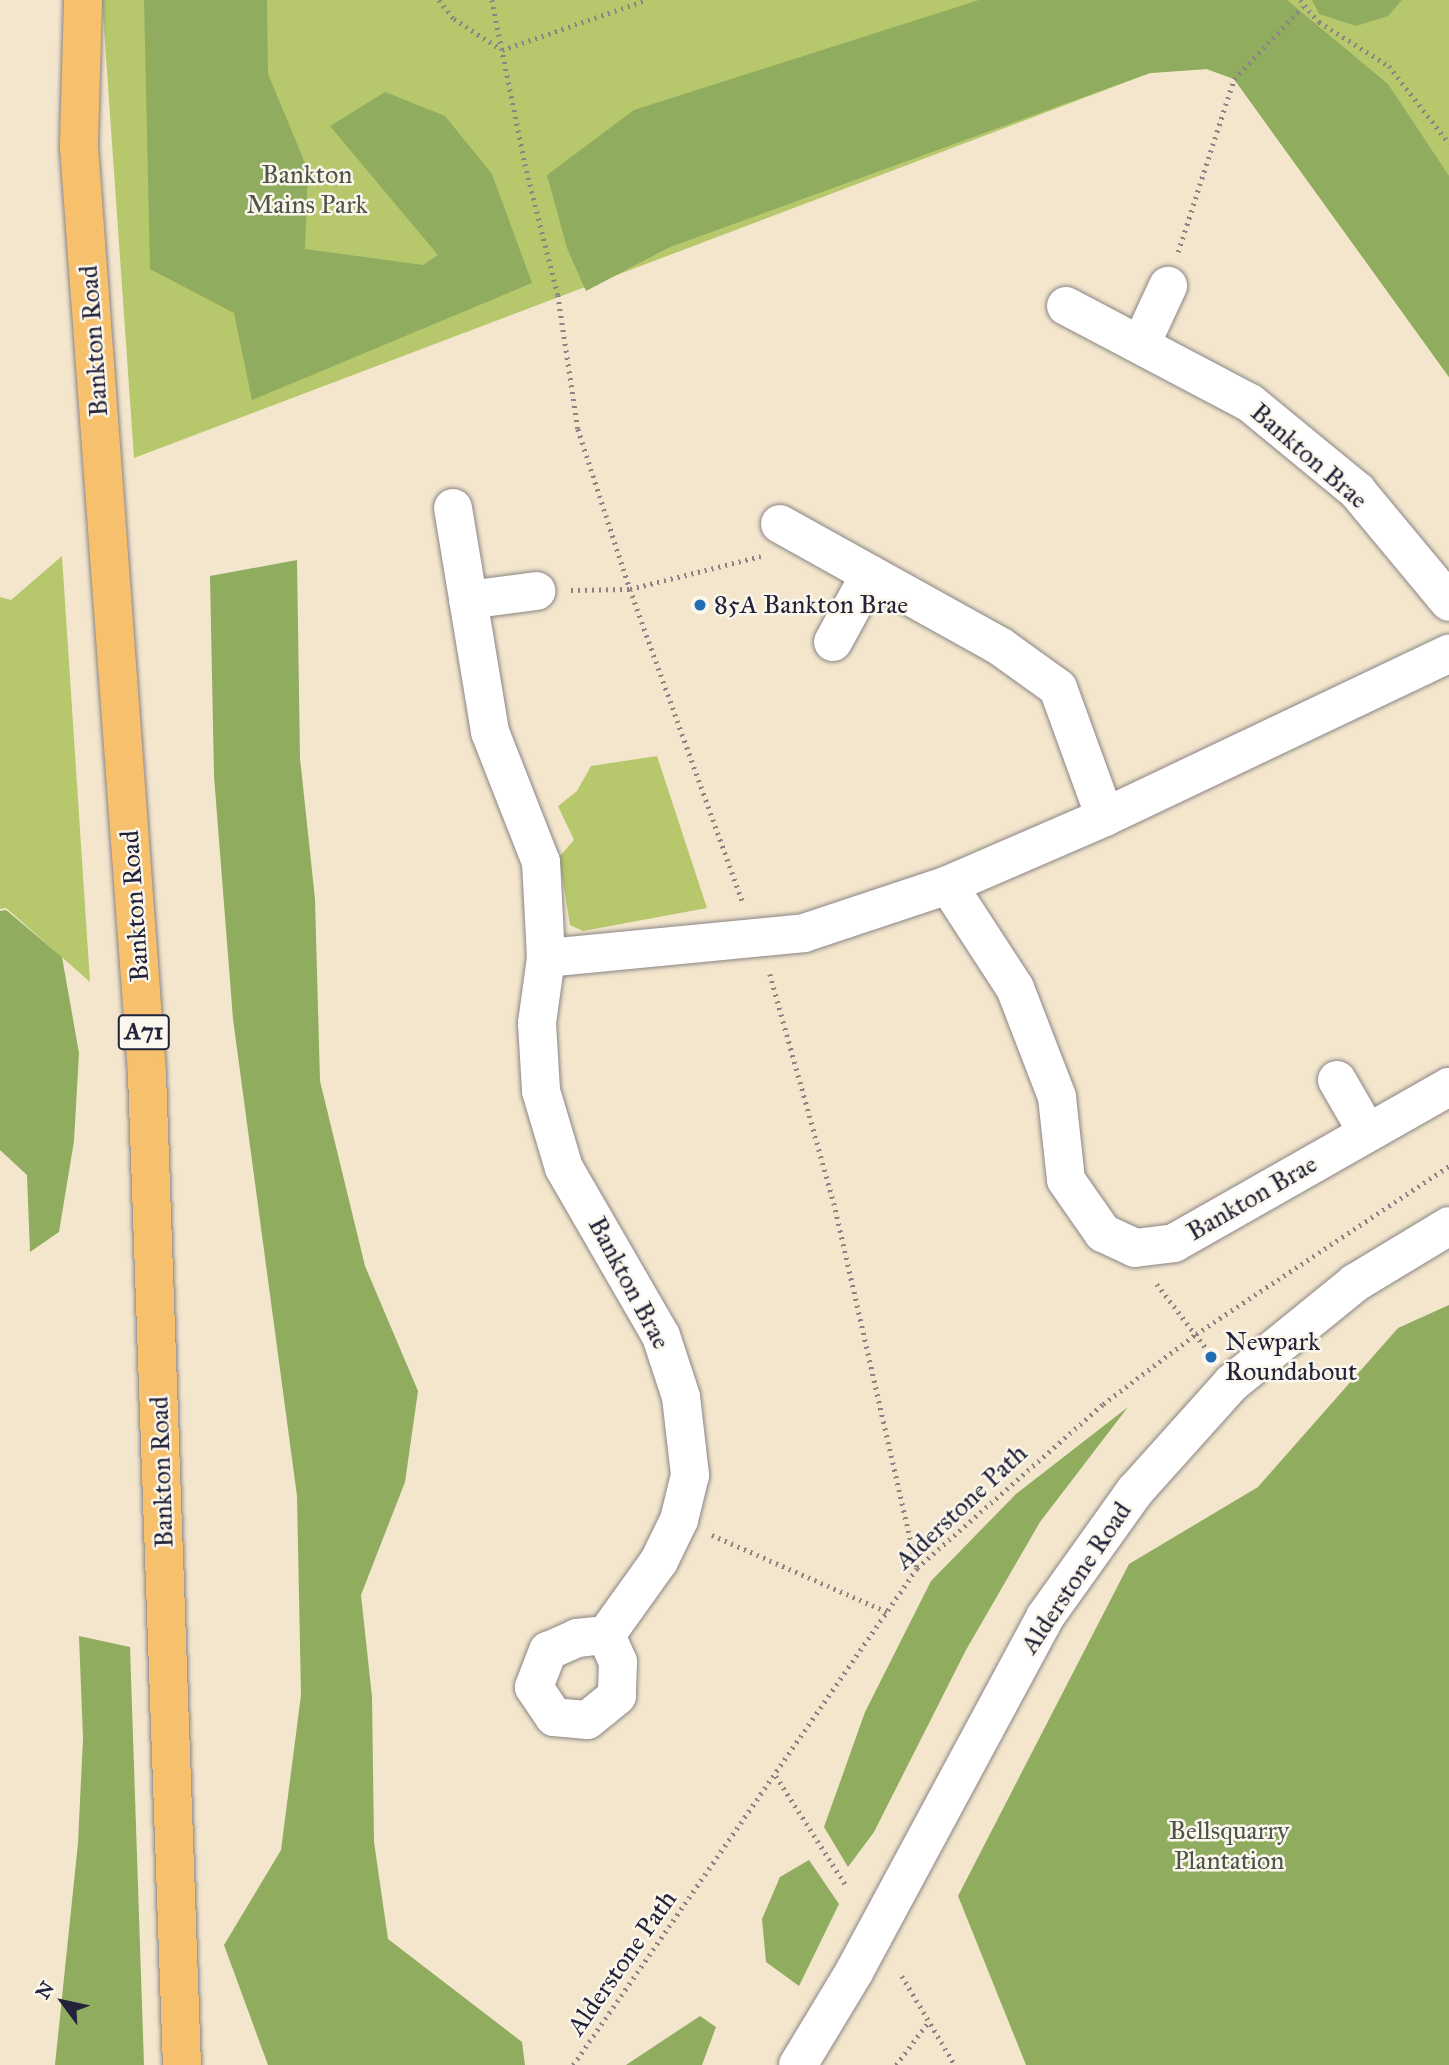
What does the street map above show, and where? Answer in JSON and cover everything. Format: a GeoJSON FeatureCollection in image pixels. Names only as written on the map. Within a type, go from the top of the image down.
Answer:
{"type":"FeatureCollection","features":[{"type":"Feature","properties":{"kind":"main road","name":"Bankton Road"},"geometry":{"type":"LineString","coordinates":[[83,0],[79,147],[147,1074],[182,2065]]}},
{"type":"Feature","properties":{"kind":"street"},"geometry":{"type":"LineString","coordinates":[[1142,342],[1168,286]]}},
{"type":"Feature","properties":{"kind":"street","name":"Bankton Brae"},"geometry":{"type":"LineString","coordinates":[[1066,306],[1142,342],[1250,403],[1357,491],[1449,602]]}},
{"type":"Feature","properties":{"kind":"street","name":"Bankton Brae"},"geometry":{"type":"LineString","coordinates":[[453,508],[490,732],[541,862],[546,958],[537,1023],[541,1091],[564,1168],[661,1336],[681,1397],[690,1475],[679,1520],[659,1561],[606,1635]]}},
{"type":"Feature","properties":{"kind":"street"},"geometry":{"type":"LineString","coordinates":[[780,524],[1001,647],[1058,688],[1105,817]]}},
{"type":"Feature","properties":{"kind":"street"},"geometry":{"type":"LineString","coordinates":[[834,642],[870,574]]}},
{"type":"Feature","properties":{"kind":"street"},"geometry":{"type":"LineString","coordinates":[[468,600],[536,591]]}},
{"type":"Feature","properties":{"kind":"street"},"geometry":{"type":"LineString","coordinates":[[546,958],[804,933],[948,885],[1105,817],[1449,654]]}},
{"type":"Feature","properties":{"kind":"street","name":"Bankton Brae"},"geometry":{"type":"LineString","coordinates":[[948,885],[1015,988],[1057,1097],[1066,1180],[1103,1233],[1135,1248],[1174,1243],[1449,1087]]}},
{"type":"Feature","properties":{"kind":"street"},"geometry":{"type":"LineString","coordinates":[[1337,1080],[1367,1132]]}},
{"type":"Feature","properties":{"kind":"street","name":"Alderstone Road"},"geometry":{"type":"LineString","coordinates":[[798,2065],[866,1950],[1045,1617],[1135,1491],[1233,1383],[1355,1283],[1449,1226]]}},
{"type":"Feature","properties":{"kind":"path"},"geometry":{"type":"LineString","coordinates":[[439,0],[454,19],[502,50]]}},
{"type":"Feature","properties":{"kind":"path"},"geometry":{"type":"LineString","coordinates":[[492,0],[558,295]]}},
{"type":"Feature","properties":{"kind":"path"},"geometry":{"type":"LineString","coordinates":[[502,50],[646,0]]}},
{"type":"Feature","properties":{"kind":"path"},"geometry":{"type":"LineString","coordinates":[[1300,0],[1302,7],[1389,66],[1449,143]]}},
{"type":"Feature","properties":{"kind":"path"},"geometry":{"type":"LineString","coordinates":[[1168,286],[1234,79],[1302,7]]}},
{"type":"Feature","properties":{"kind":"path"},"geometry":{"type":"LineString","coordinates":[[536,591],[630,589],[813,542]]}},
{"type":"Feature","properties":{"kind":"path","name":"Alderstone Path"},"geometry":{"type":"LineString","coordinates":[[573,2065],[776,1776],[917,1568],[1103,1404],[1196,1334],[1449,1167]]}},
{"type":"Feature","properties":{"kind":"path"},"geometry":{"type":"LineString","coordinates":[[1155,1282],[1196,1334]]}},
{"type":"Feature","properties":{"kind":"path"},"geometry":{"type":"LineString","coordinates":[[679,1520],[887,1612]]}},
{"type":"Feature","properties":{"kind":"path"},"geometry":{"type":"LineString","coordinates":[[776,1776],[846,1885]]}},
{"type":"Feature","properties":{"kind":"path"},"geometry":{"type":"LineString","coordinates":[[902,1976],[955,2065]]}},
{"type":"Feature","properties":{"kind":"path"},"geometry":{"type":"LineString","coordinates":[[896,2065],[929,2021]]}},
{"type":"Feature","properties":{"kind":"green space","name":"Bankton Mains Park"},"geometry":{"type":"Polygon","coordinates":[[[102,0],[1449,0],[1449,377],[1234,79],[1206,69],[1150,73],[134,458],[102,0]]]}},
{"type":"Feature","properties":{"kind":"green space"},"geometry":{"type":"Polygon","coordinates":[[[144,0],[267,0],[268,74],[308,170],[305,249],[423,265],[438,255],[330,126],[385,92],[445,116],[492,174],[532,283],[252,400],[234,313],[150,269],[144,0]]]}},
{"type":"Feature","properties":{"kind":"green space"},"geometry":{"type":"Polygon","coordinates":[[[979,0],[1287,0],[1388,84],[1449,176],[1449,377],[1234,79],[1207,69],[1150,73],[670,247],[586,291],[567,248],[547,175],[634,110],[979,0]]]}},
{"type":"Feature","properties":{"kind":"green space"},"geometry":{"type":"Polygon","coordinates":[[[1312,0],[1402,0],[1388,16],[1356,26],[1319,14],[1312,0]]]}},
{"type":"Feature","properties":{"kind":"green space"},"geometry":{"type":"Polygon","coordinates":[[[62,556],[90,982],[6,908],[0,909],[0,597],[11,600],[62,556]]]}},
{"type":"Feature","properties":{"kind":"green space"},"geometry":{"type":"Polygon","coordinates":[[[297,560],[300,758],[315,899],[320,1081],[365,1266],[418,1391],[405,1482],[361,1595],[372,1697],[374,1842],[388,1939],[522,2042],[525,2065],[268,2065],[224,1945],[281,1850],[301,1695],[297,1496],[233,1019],[214,776],[210,576],[297,560]]]}},
{"type":"Feature","properties":{"kind":"green space"},"geometry":{"type":"Polygon","coordinates":[[[657,756],[707,908],[583,931],[570,925],[559,857],[574,840],[558,806],[577,791],[591,766],[657,756]]]}},
{"type":"Feature","properties":{"kind":"green space"},"geometry":{"type":"Polygon","coordinates":[[[6,910],[62,957],[79,1053],[74,1141],[59,1232],[30,1252],[27,1175],[0,1150],[0,911],[6,910]]]}},
{"type":"Feature","properties":{"kind":"green space","name":"Bellsquarry Plantation"},"geometry":{"type":"Polygon","coordinates":[[[1449,1305],[1449,2065],[1026,2065],[958,1896],[1129,1564],[1258,1487],[1398,1328],[1449,1305]]]}},
{"type":"Feature","properties":{"kind":"green space"},"geometry":{"type":"Polygon","coordinates":[[[1128,1407],[1040,1522],[966,1650],[874,1832],[848,1867],[824,1827],[865,1712],[931,1581],[1016,1494],[1128,1407]]]}},
{"type":"Feature","properties":{"kind":"green space"},"geometry":{"type":"Polygon","coordinates":[[[79,1636],[130,1647],[144,2065],[55,2065],[78,1843],[83,1738],[79,1636]]]}},
{"type":"Feature","properties":{"kind":"green space"},"geometry":{"type":"Polygon","coordinates":[[[809,1860],[839,1904],[799,1986],[766,1962],[762,1919],[780,1877],[809,1860]]]}},
{"type":"Feature","properties":{"kind":"green space"},"geometry":{"type":"Polygon","coordinates":[[[700,2016],[716,2027],[702,2065],[626,2065],[700,2016]]]}},
{"type":"Feature","properties":{"kind":"place","name":"85A Bankton Brae"},"geometry":{"type":"Point","coordinates":[700,605]}},
{"type":"Feature","properties":{"kind":"place","name":"Newpark Roundabout"},"geometry":{"type":"Point","coordinates":[1211,1357]}}]}
